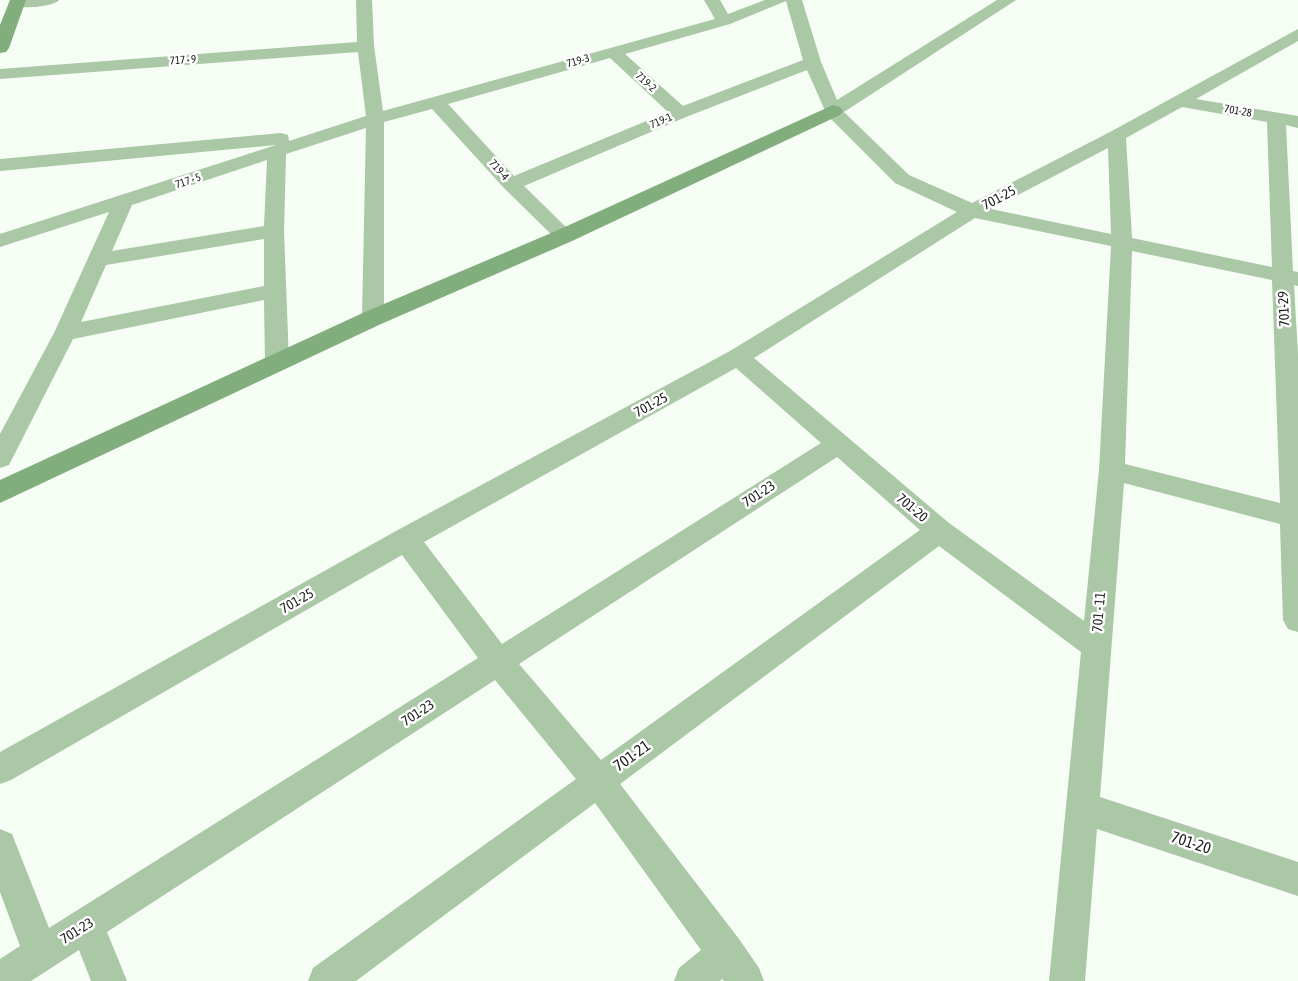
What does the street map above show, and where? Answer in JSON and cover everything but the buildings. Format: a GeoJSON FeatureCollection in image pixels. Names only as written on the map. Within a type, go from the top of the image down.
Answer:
{"type":"FeatureCollection","features":[{"type":"Feature","properties":{"kind":"street"},"geometry":{"type":"LineString","coordinates":[[0,48],[18,1],[52,0]]}},
{"type":"Feature","properties":{"kind":"street"},"geometry":{"type":"LineString","coordinates":[[364,0],[366,46],[375,119],[373,318]]}},
{"type":"Feature","properties":{"kind":"street"},"geometry":{"type":"LineString","coordinates":[[712,0],[724,21]]}},
{"type":"Feature","properties":{"kind":"street","name":"719-3"},"geometry":{"type":"LineString","coordinates":[[375,119],[724,21],[779,0]]}},
{"type":"Feature","properties":{"kind":"street"},"geometry":{"type":"LineString","coordinates":[[794,0],[812,62],[833,111],[902,179],[972,211],[1290,278]]}},
{"type":"Feature","properties":{"kind":"street"},"geometry":{"type":"LineString","coordinates":[[0,492],[373,318],[564,236],[833,111],[1008,0]]}},
{"type":"Feature","properties":{"kind":"street","name":"701-25"},"geometry":{"type":"LineString","coordinates":[[0,769],[406,539],[738,357],[972,211],[1117,136],[1298,34]]}},
{"type":"Feature","properties":{"kind":"street","name":"717 - 9"},"geometry":{"type":"LineString","coordinates":[[0,74],[366,46]]}},
{"type":"Feature","properties":{"kind":"street","name":"719-2"},"geometry":{"type":"LineString","coordinates":[[612,51],[680,112]]}},
{"type":"Feature","properties":{"kind":"street","name":"719-1"},"geometry":{"type":"LineString","coordinates":[[512,184],[680,112],[812,62]]}},
{"type":"Feature","properties":{"kind":"street","name":"701-28"},"geometry":{"type":"LineString","coordinates":[[1178,100],[1287,120]]}},
{"type":"Feature","properties":{"kind":"street","name":"719-4"},"geometry":{"type":"LineString","coordinates":[[436,102],[512,184],[564,236]]}},
{"type":"Feature","properties":{"kind":"street","name":"717 - 5"},"geometry":{"type":"LineString","coordinates":[[0,241],[375,119]]}},
{"type":"Feature","properties":{"kind":"street","name":"701-29"},"geometry":{"type":"LineString","coordinates":[[1287,120],[1298,620]]}},
{"type":"Feature","properties":{"kind":"street"},"geometry":{"type":"LineString","coordinates":[[0,165],[329,134]]}},
{"type":"Feature","properties":{"kind":"street","name":"701 - 11"},"geometry":{"type":"LineString","coordinates":[[1068,981],[1112,470],[1122,242],[1117,136]]}},
{"type":"Feature","properties":{"kind":"street"},"geometry":{"type":"LineString","coordinates":[[277,151],[274,291],[277,363]]}},
{"type":"Feature","properties":{"kind":"street"},"geometry":{"type":"LineString","coordinates":[[0,458],[64,333],[123,202]]}},
{"type":"Feature","properties":{"kind":"street"},"geometry":{"type":"LineString","coordinates":[[96,260],[274,231]]}},
{"type":"Feature","properties":{"kind":"street"},"geometry":{"type":"LineString","coordinates":[[64,333],[274,291]]}},
{"type":"Feature","properties":{"kind":"street","name":"701-20"},"geometry":{"type":"LineString","coordinates":[[738,357],[837,445],[939,531],[1096,646]]}},
{"type":"Feature","properties":{"kind":"street","name":"701-23"},"geometry":{"type":"LineString","coordinates":[[0,980],[837,445]]}},
{"type":"Feature","properties":{"kind":"street"},"geometry":{"type":"LineString","coordinates":[[1112,470],[1296,518]]}},
{"type":"Feature","properties":{"kind":"street","name":"701-21"},"geometry":{"type":"LineString","coordinates":[[326,981],[939,531]]}},
{"type":"Feature","properties":{"kind":"street"},"geometry":{"type":"LineString","coordinates":[[406,539],[498,662],[598,781],[746,981]]}},
{"type":"Feature","properties":{"kind":"street","name":"701-20"},"geometry":{"type":"LineString","coordinates":[[1083,808],[1298,878]]}},
{"type":"Feature","properties":{"kind":"street"},"geometry":{"type":"LineString","coordinates":[[0,846],[40,954]]}},
{"type":"Feature","properties":{"kind":"street"},"geometry":{"type":"LineString","coordinates":[[87,925],[110,981]]}},
{"type":"Feature","properties":{"kind":"street"},"geometry":{"type":"LineString","coordinates":[[692,981],[726,952]]}}]}
